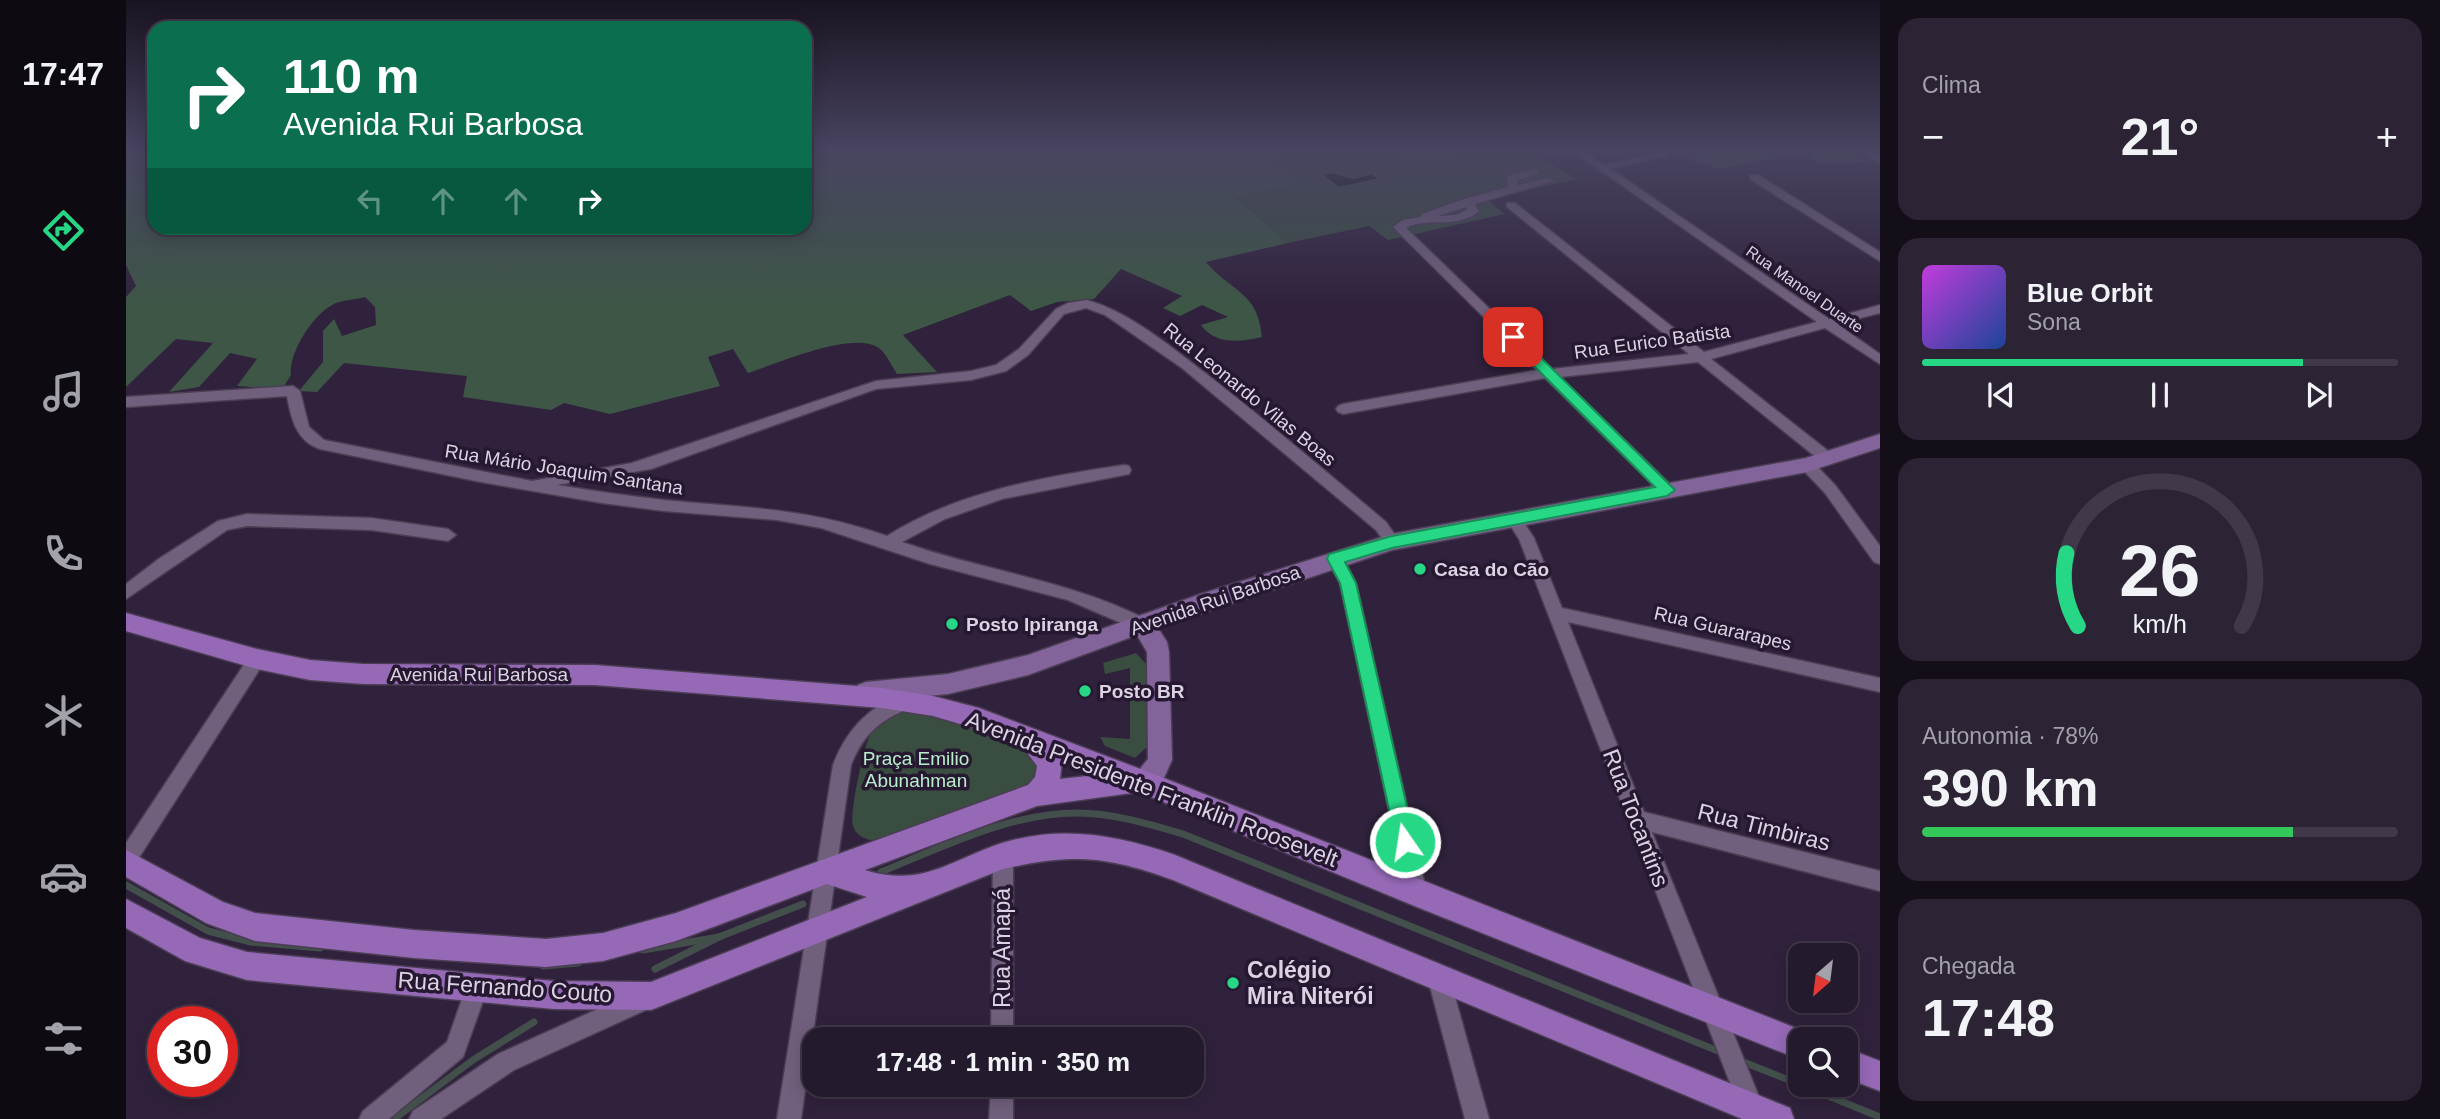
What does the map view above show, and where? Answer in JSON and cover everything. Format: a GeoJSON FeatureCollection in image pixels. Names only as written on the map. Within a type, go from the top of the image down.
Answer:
{"type":"FeatureCollection","features":[{"type":"Feature","properties":{"kind":"main road","name":"Avenida Rui Barbosa"},"geometry":{"type":"LineString","coordinates":[[838,694],[927,687],[1028,665],[1335,559],[1392,542],[1807,465],[1880,441]]}},
{"type":"Feature","properties":{"kind":"main road","name":"Avenida Rui Barbosa"},"geometry":{"type":"LineString","coordinates":[[126,622],[257,659],[310,670],[363,674],[595,675],[838,694],[933,706]]}},
{"type":"Feature","properties":{"kind":"main road"},"geometry":{"type":"LineString","coordinates":[[827,871],[1037,794],[1142,781],[1154,772],[1160,760],[1157,652],[1156,642],[1142,625]]}},
{"type":"Feature","properties":{"kind":"main road","name":"Avenida Presidente Franklin Roosevelt"},"geometry":{"type":"LineString","coordinates":[[933,706],[1030,737],[1142,781],[1417,894],[1717,1023],[1788,1042]]}},
{"type":"Feature","properties":{"kind":"main road"},"geometry":{"type":"LineString","coordinates":[[1030,737],[1050,763],[1047,782],[1037,794]]}},
{"type":"Feature","properties":{"kind":"main road"},"geometry":{"type":"LineString","coordinates":[[827,871],[877,887],[918,890],[1003,856],[1062,845],[1135,854],[1175,867],[1753,1113],[1779,1119]]}},
{"type":"Feature","properties":{"kind":"main road","name":"Rua Fernando Couto"},"geometry":{"type":"LineString","coordinates":[[126,861],[216,913],[256,927],[414,944],[545,953],[603,947],[676,927],[827,871]]}},
{"type":"Feature","properties":{"kind":"main road","name":"Rua Fernando Couto"},"geometry":{"type":"LineString","coordinates":[[126,912],[195,951],[247,966],[554,995],[651,996],[816,933],[918,890]]}},
{"type":"Feature","properties":{"kind":"main road"},"geometry":{"type":"LineString","coordinates":[[1858,1068],[1880,1076]]}},
{"type":"Feature","properties":{"kind":"street"},"geometry":{"type":"LineString","coordinates":[[1468,201],[1473,211],[1466,216],[1422,220],[1399,228],[1667,490]]}},
{"type":"Feature","properties":{"kind":"street","name":"Rua Manoel Duarte"},"geometry":{"type":"LineString","coordinates":[[1651,201],[1880,360]]}},
{"type":"Feature","properties":{"kind":"street"},"geometry":{"type":"LineString","coordinates":[[1792,201],[1880,257]]}},
{"type":"Feature","properties":{"kind":"street"},"geometry":{"type":"LineString","coordinates":[[1511,205],[1827,458]]}},
{"type":"Feature","properties":{"kind":"street","name":"Rua Leonardo Vilas Boas"},"geometry":{"type":"LineString","coordinates":[[533,485],[565,476],[609,474],[646,465],[876,385],[999,369],[1012,363],[1044,324],[1069,307],[1088,304],[1110,310],[1130,323],[1294,452],[1381,526],[1392,542]]}},
{"type":"Feature","properties":{"kind":"street","name":"Rua Eurico Batista"},"geometry":{"type":"LineString","coordinates":[[1343,409],[1551,374],[1702,357],[1880,309]]}},
{"type":"Feature","properties":{"kind":"street","name":"Rua Mário Joaquim Santana"},"geometry":{"type":"LineString","coordinates":[[126,402],[171,402],[253,391],[293,391],[301,427],[307,438],[320,444],[533,485],[694,510],[766,511],[822,522],[943,561],[1090,599],[1142,625]]}},
{"type":"Feature","properties":{"kind":"street"},"geometry":{"type":"LineString","coordinates":[[1807,465],[1830,489],[1880,558]]}},
{"type":"Feature","properties":{"kind":"street"},"geometry":{"type":"LineString","coordinates":[[890,542],[925,522],[981,502],[1054,480],[1124,470]]}},
{"type":"Feature","properties":{"kind":"street","name":"Rua Tocantins"},"geometry":{"type":"LineString","coordinates":[[1514,519],[1526,538],[1753,1113]]}},
{"type":"Feature","properties":{"kind":"street"},"geometry":{"type":"LineString","coordinates":[[126,593],[166,562],[223,526],[247,520],[371,524],[448,535]]}},
{"type":"Feature","properties":{"kind":"street"},"geometry":{"type":"LineString","coordinates":[[1863,535],[1880,538]]}},
{"type":"Feature","properties":{"kind":"street"},"geometry":{"type":"LineString","coordinates":[[1335,559],[1348,583],[1417,894]]}},
{"type":"Feature","properties":{"kind":"street","name":"Rua Guararapes"},"geometry":{"type":"LineString","coordinates":[[1556,613],[1880,685]]}},
{"type":"Feature","properties":{"kind":"street"},"geometry":{"type":"LineString","coordinates":[[126,861],[257,659]]}},
{"type":"Feature","properties":{"kind":"street"},"geometry":{"type":"LineString","coordinates":[[789,1119],[842,765],[848,745],[879,712],[905,701]]}},
{"type":"Feature","properties":{"kind":"street","name":"Rua Timbiras"},"geometry":{"type":"LineString","coordinates":[[1637,820],[1880,881]]}},
{"type":"Feature","properties":{"kind":"street","name":"Rua Amapá"},"geometry":{"type":"LineString","coordinates":[[1002,1027],[1003,856]]}},
{"type":"Feature","properties":{"kind":"street"},"geometry":{"type":"LineString","coordinates":[[1439,979],[1477,1119]]}},
{"type":"Feature","properties":{"kind":"street"},"geometry":{"type":"LineString","coordinates":[[371,1119],[455,1049],[477,987]]}},
{"type":"Feature","properties":{"kind":"street"},"geometry":{"type":"LineString","coordinates":[[421,1119],[506,1062],[651,996]]}},
{"type":"Feature","properties":{"kind":"street"},"geometry":{"type":"LineString","coordinates":[[1002,1097],[1002,1119]]}},
{"type":"Feature","properties":{"kind":"green space"},"geometry":{"type":"Polygon","coordinates":[[[1240,201],[1490,201],[1505,214],[1388,240],[1369,226],[1288,243],[1240,201]]]}},
{"type":"Feature","properties":{"kind":"green space"},"geometry":{"type":"Polygon","coordinates":[[[1136,653],[1146,664],[1147,747],[1135,758],[1105,746],[1100,737],[1130,739],[1130,668],[1105,674],[1103,663],[1136,653]]]}},
{"type":"Feature","properties":{"kind":"green space","name":"Praça Emilio Abunahman"},"geometry":{"type":"Polygon","coordinates":[[[903,712],[948,719],[1032,748],[1043,768],[1029,787],[874,841],[864,838],[854,829],[852,819],[865,751],[874,729],[903,712]]]}},
{"type":"Feature","properties":{"kind":"shaded area"},"geometry":{"type":"Polygon","coordinates":[[[126,201],[147,201],[147,235],[812,235],[812,201],[1240,201],[1288,243],[1206,262],[1249,301],[1260,322],[1262,337],[1237,341],[1213,336],[1201,325],[1228,317],[1202,305],[1180,316],[1163,308],[1182,296],[1121,269],[1094,299],[1057,302],[1031,311],[1010,295],[903,335],[937,372],[897,374],[879,348],[851,343],[814,350],[748,373],[733,349],[708,357],[720,386],[610,414],[564,403],[551,410],[463,397],[467,376],[344,363],[317,392],[299,391],[323,362],[323,331],[334,319],[342,336],[376,325],[375,307],[365,297],[335,303],[309,326],[293,357],[291,375],[282,389],[237,386],[257,359],[230,353],[199,387],[169,392],[213,343],[176,339],[126,387],[126,297],[136,286],[126,265],[126,201]]]}},
{"type":"Feature","properties":{"kind":"waterway"},"geometry":{"type":"LineString","coordinates":[[881,872],[952,842],[1027,819],[1077,813],[1131,820],[1183,834],[1723,1053]]}},
{"type":"Feature","properties":{"kind":"waterway"},"geometry":{"type":"LineString","coordinates":[[126,885],[208,931],[251,942],[320,948]]}},
{"type":"Feature","properties":{"kind":"waterway"},"geometry":{"type":"LineString","coordinates":[[719,937],[803,904]]}},
{"type":"Feature","properties":{"kind":"waterway"},"geometry":{"type":"LineString","coordinates":[[643,950],[719,937]]}},
{"type":"Feature","properties":{"kind":"waterway"},"geometry":{"type":"LineString","coordinates":[[655,969],[719,937]]}},
{"type":"Feature","properties":{"kind":"waterway"},"geometry":{"type":"LineString","coordinates":[[543,966],[578,963]]}},
{"type":"Feature","properties":{"kind":"waterway"},"geometry":{"type":"LineString","coordinates":[[394,1119],[473,1060],[534,1022]]}},
{"type":"Feature","properties":{"kind":"waterway"},"geometry":{"type":"LineString","coordinates":[[1741,1061],[1880,1117]]}},
{"type":"Feature","properties":{"kind":"place","name":"Casa do Cão"},"geometry":{"type":"Point","coordinates":[1420,569]}},
{"type":"Feature","properties":{"kind":"place","name":"Posto Ipiranga"},"geometry":{"type":"Point","coordinates":[952,624]}},
{"type":"Feature","properties":{"kind":"place","name":"Posto BR"},"geometry":{"type":"Point","coordinates":[1085,691]}},
{"type":"Feature","properties":{"kind":"place","name":"Colégio Mira Niterói"},"geometry":{"type":"Point","coordinates":[1233,983]}},
{"type":"Feature","properties":{"kind":"route"},"geometry":{"type":"LineString","coordinates":[[1405,842],[1348,583],[1335,559],[1392,542],[1667,490],[1513,337]]}}]}
